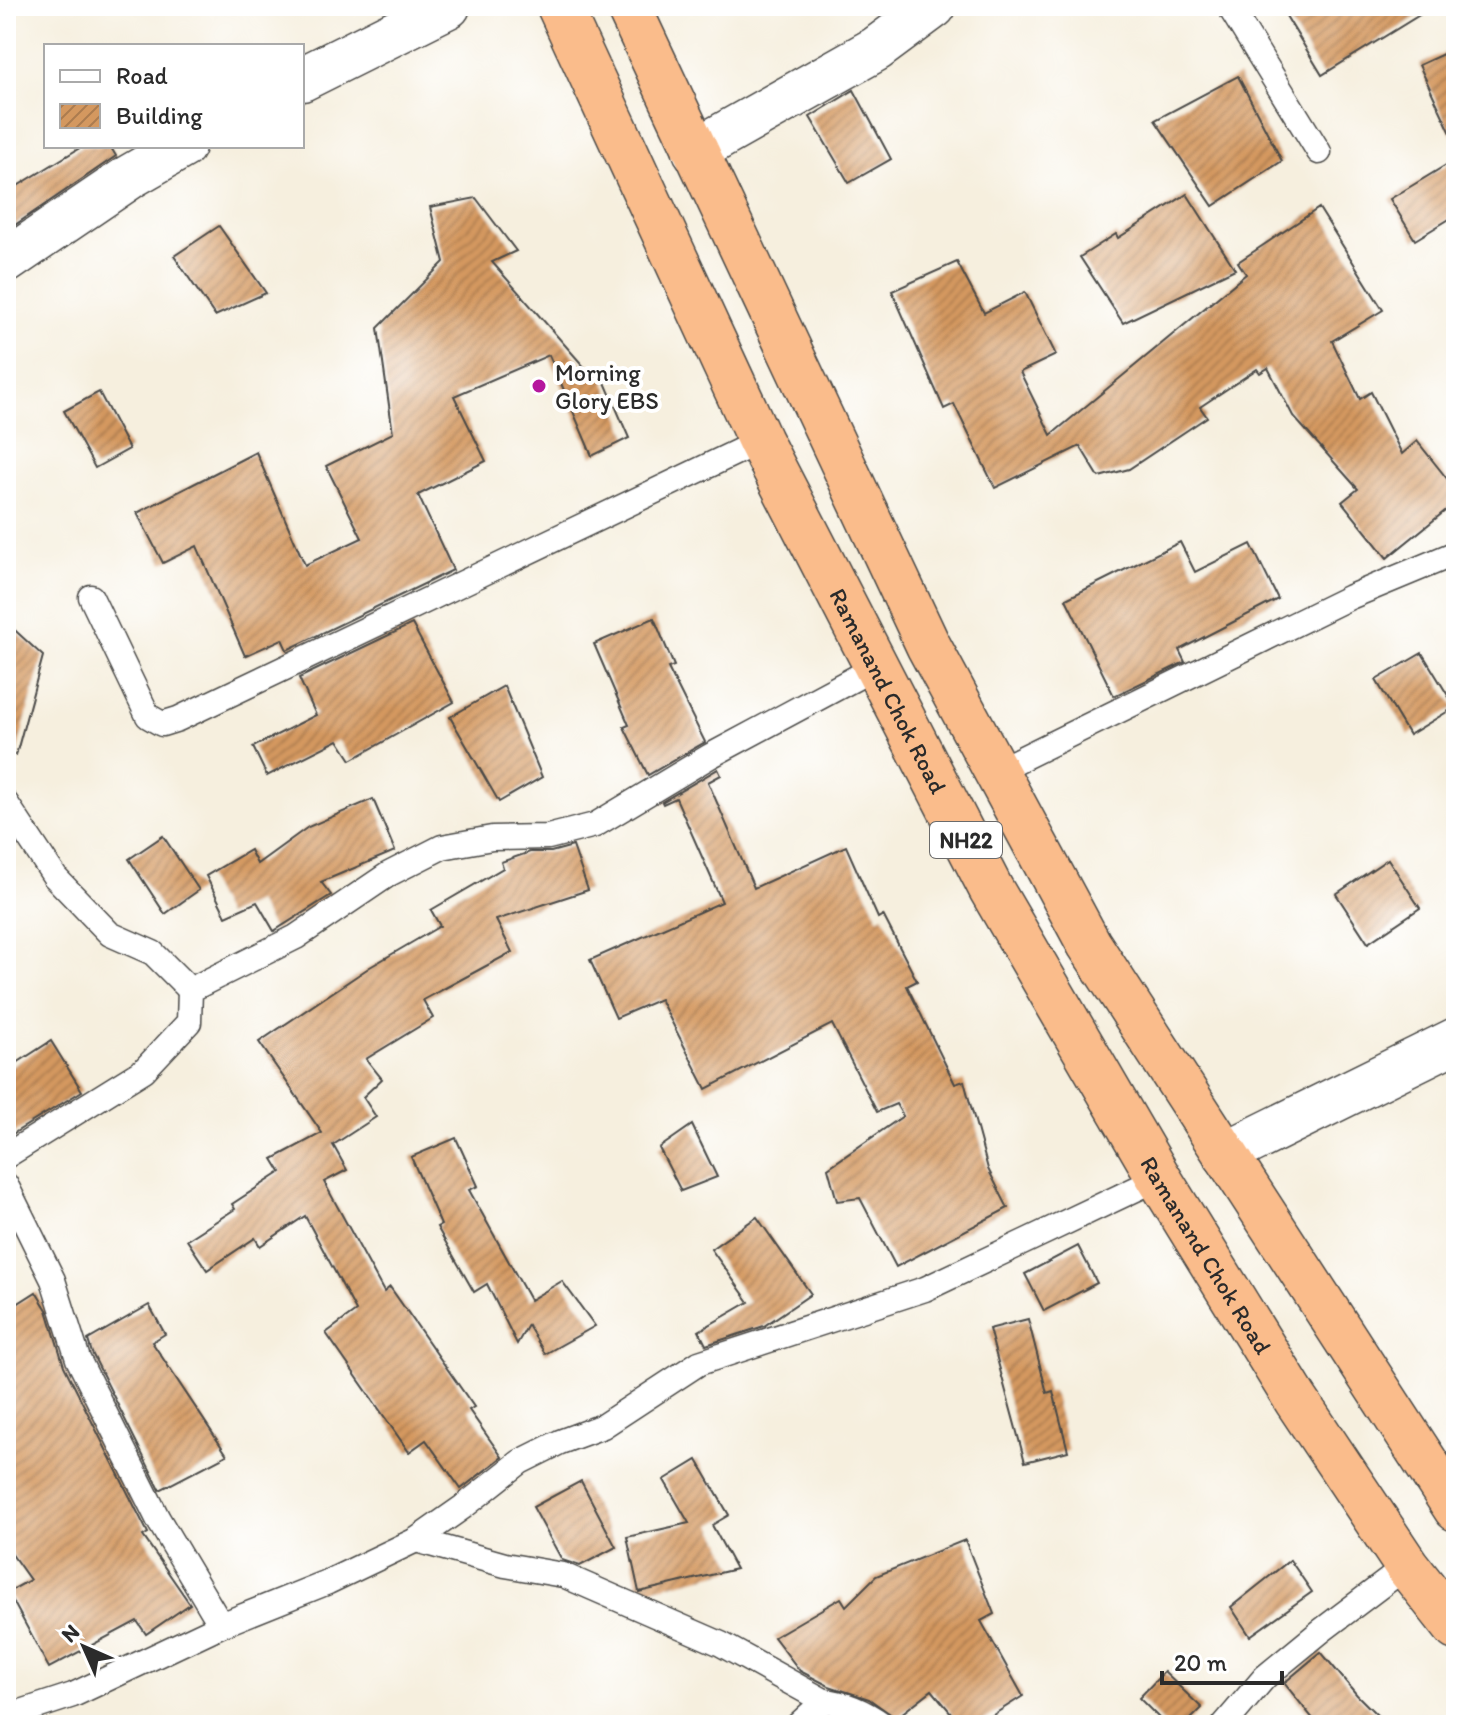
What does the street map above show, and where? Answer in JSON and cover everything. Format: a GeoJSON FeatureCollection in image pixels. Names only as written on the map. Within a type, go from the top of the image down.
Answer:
{"type":"FeatureCollection","features":[{"type":"Feature","properties":{"kind":"highway","name":"Ramanand Chok Road"},"geometry":{"type":"LineString","coordinates":[[559,6],[760,441],[991,889],[1159,1178],[1296,1400],[1407,1566],[1456,1628]]}},
{"type":"Feature","properties":{"kind":"highway","name":"NH22"},"geometry":{"type":"LineString","coordinates":[[628,6],[928,645],[1089,944],[1456,1509]]}},
{"type":"Feature","properties":{"kind":"street"},"geometry":{"type":"LineString","coordinates":[[304,78],[448,6]]}},
{"type":"Feature","properties":{"kind":"street"},"geometry":{"type":"LineString","coordinates":[[695,151],[876,49],[934,6]]}},
{"type":"Feature","properties":{"kind":"street"},"geometry":{"type":"LineString","coordinates":[[6,261],[131,176],[180,148]]}},
{"type":"Feature","properties":{"kind":"street"},"geometry":{"type":"LineString","coordinates":[[1225,1154],[1456,1040]]}},
{"type":"Feature","properties":{"kind":"lane"},"geometry":{"type":"LineString","coordinates":[[1229,6],[1319,152]]}},
{"type":"Feature","properties":{"kind":"lane"},"geometry":{"type":"LineString","coordinates":[[91,597],[148,716],[162,724],[760,441]]}},
{"type":"Feature","properties":{"kind":"lane"},"geometry":{"type":"LineString","coordinates":[[996,771],[1350,597],[1456,553]]}},
{"type":"Feature","properties":{"kind":"lane"},"geometry":{"type":"LineString","coordinates":[[190,990],[296,937],[389,874],[442,847],[492,838],[548,837],[595,825],[710,756],[876,667]]}},
{"type":"Feature","properties":{"kind":"lane"},"geometry":{"type":"LineString","coordinates":[[6,803],[55,877],[110,934],[153,953],[190,990],[189,1022],[144,1070],[6,1156]]}},
{"type":"Feature","properties":{"kind":"lane"},"geometry":{"type":"LineString","coordinates":[[6,1717],[73,1695],[221,1625],[328,1582],[416,1540],[520,1462],[560,1442],[603,1426],[699,1363],[925,1289],[1159,1178]]}},
{"type":"Feature","properties":{"kind":"lane"},"geometry":{"type":"LineString","coordinates":[[6,1185],[53,1280],[78,1359],[158,1519],[221,1625]]}},
{"type":"Feature","properties":{"kind":"lane"},"geometry":{"type":"LineString","coordinates":[[416,1540],[505,1565],[563,1575],[721,1644],[824,1701],[839,1702],[868,1714],[883,1725]]}},
{"type":"Feature","properties":{"kind":"lane"},"geometry":{"type":"LineString","coordinates":[[1224,1725],[1265,1677],[1407,1566]]}},
{"type":"Feature","properties":{"kind":"lane"},"geometry":{"type":"LineString","coordinates":[[798,1725],[824,1701]]}},
{"type":"Feature","properties":{"kind":"building"},"geometry":{"type":"Polygon","coordinates":[[[1280,6],[1434,6],[1322,75],[1280,6]]]}},
{"type":"Feature","properties":{"kind":"building"},"geometry":{"type":"Polygon","coordinates":[[[1456,48],[1456,144],[1419,65],[1456,48]]]}},
{"type":"Feature","properties":{"kind":"building"},"geometry":{"type":"Polygon","coordinates":[[[1238,76],[1282,161],[1213,206],[1155,120],[1238,76]]]}},
{"type":"Feature","properties":{"kind":"building"},"geometry":{"type":"Polygon","coordinates":[[[854,90],[891,159],[849,183],[810,117],[854,90]]]}},
{"type":"Feature","properties":{"kind":"building"},"geometry":{"type":"Polygon","coordinates":[[[80,148],[111,148],[116,156],[6,231],[6,193],[80,148]]]}},
{"type":"Feature","properties":{"kind":"building"},"geometry":{"type":"Polygon","coordinates":[[[1456,159],[1456,215],[1415,240],[1390,199],[1456,159]]]}},
{"type":"Feature","properties":{"kind":"building"},"geometry":{"type":"Polygon","coordinates":[[[1187,194],[1235,269],[1123,323],[1080,257],[1116,234],[1118,238],[1187,194]]]}},
{"type":"Feature","properties":{"kind":"building"},"geometry":{"type":"Polygon","coordinates":[[[476,198],[516,251],[492,262],[593,377],[601,373],[629,438],[592,456],[549,355],[454,396],[486,461],[418,495],[453,570],[287,650],[282,639],[245,656],[197,546],[163,563],[137,513],[256,452],[305,565],[362,538],[326,466],[393,433],[378,328],[444,262],[430,207],[476,198]]]}},
{"type":"Feature","properties":{"kind":"building"},"geometry":{"type":"Polygon","coordinates":[[[1319,208],[1383,310],[1332,341],[1360,399],[1371,392],[1402,454],[1417,441],[1456,490],[1456,502],[1387,558],[1342,502],[1358,489],[1293,416],[1268,368],[1260,373],[1257,369],[1200,407],[1207,417],[1129,469],[1099,477],[1080,446],[995,488],[954,404],[944,409],[892,291],[957,262],[984,313],[1025,292],[1056,355],[1020,372],[1051,435],[1246,274],[1238,262],[1319,208]]]}},
{"type":"Feature","properties":{"kind":"building"},"geometry":{"type":"Polygon","coordinates":[[[219,226],[266,293],[215,316],[174,256],[219,226]]]}},
{"type":"Feature","properties":{"kind":"building"},"geometry":{"type":"Polygon","coordinates":[[[99,392],[129,449],[95,468],[64,411],[99,392]]]}},
{"type":"Feature","properties":{"kind":"building"},"geometry":{"type":"Polygon","coordinates":[[[1180,542],[1195,572],[1251,544],[1278,599],[1179,650],[1185,662],[1114,696],[1066,599],[1180,542]]]}},
{"type":"Feature","properties":{"kind":"building"},"geometry":{"type":"Polygon","coordinates":[[[654,618],[674,666],[668,668],[705,742],[648,775],[624,727],[629,725],[594,644],[654,618]]]}},
{"type":"Feature","properties":{"kind":"building"},"geometry":{"type":"Polygon","coordinates":[[[6,622],[43,656],[16,755],[6,753],[6,622]]]}},
{"type":"Feature","properties":{"kind":"building"},"geometry":{"type":"Polygon","coordinates":[[[412,624],[454,702],[351,760],[338,740],[267,776],[253,747],[316,715],[299,678],[412,624]]]}},
{"type":"Feature","properties":{"kind":"building"},"geometry":{"type":"Polygon","coordinates":[[[1422,653],[1455,707],[1409,735],[1376,680],[1422,653]]]}},
{"type":"Feature","properties":{"kind":"building"},"geometry":{"type":"Polygon","coordinates":[[[504,686],[542,777],[499,802],[450,717],[504,686]]]}},
{"type":"Feature","properties":{"kind":"building"},"geometry":{"type":"Polygon","coordinates":[[[718,769],[721,775],[708,782],[754,888],[846,846],[878,918],[883,915],[917,981],[907,986],[955,1084],[964,1081],[988,1169],[1008,1208],[896,1267],[860,1198],[837,1201],[828,1168],[903,1116],[896,1104],[877,1112],[832,1024],[706,1089],[660,999],[616,1018],[590,960],[722,902],[676,798],[662,802],[718,769]]]}},
{"type":"Feature","properties":{"kind":"building"},"geometry":{"type":"Polygon","coordinates":[[[373,799],[395,851],[321,882],[331,895],[274,931],[257,902],[226,916],[206,876],[250,850],[257,864],[308,827],[373,799]]]}},
{"type":"Feature","properties":{"kind":"building"},"geometry":{"type":"Polygon","coordinates":[[[163,836],[199,890],[165,914],[129,859],[163,836]]]}},
{"type":"Feature","properties":{"kind":"building"},"geometry":{"type":"Polygon","coordinates":[[[573,846],[588,890],[496,920],[512,952],[423,1000],[433,1018],[366,1059],[382,1079],[363,1097],[376,1117],[333,1145],[347,1170],[324,1182],[384,1292],[390,1287],[474,1407],[469,1410],[502,1457],[461,1489],[426,1440],[409,1452],[326,1333],[356,1311],[305,1216],[260,1246],[255,1238],[207,1270],[187,1240],[235,1209],[232,1204],[281,1172],[273,1159],[322,1133],[259,1042],[370,967],[440,926],[431,910],[503,868],[501,862],[530,852],[551,852],[573,846]]]}},
{"type":"Feature","properties":{"kind":"building"},"geometry":{"type":"Polygon","coordinates":[[[1388,859],[1420,908],[1368,943],[1336,894],[1388,859]]]}},
{"type":"Feature","properties":{"kind":"building"},"geometry":{"type":"Polygon","coordinates":[[[51,1041],[82,1091],[6,1138],[6,1070],[51,1041]]]}},
{"type":"Feature","properties":{"kind":"building"},"geometry":{"type":"Polygon","coordinates":[[[692,1125],[717,1177],[681,1191],[659,1148],[692,1125]]]}},
{"type":"Feature","properties":{"kind":"building"},"geometry":{"type":"Polygon","coordinates":[[[456,1138],[478,1186],[469,1190],[530,1300],[562,1281],[595,1326],[545,1354],[528,1325],[517,1344],[487,1284],[474,1292],[437,1227],[441,1225],[411,1157],[456,1138]]]}},
{"type":"Feature","properties":{"kind":"building"},"geometry":{"type":"Polygon","coordinates":[[[757,1217],[811,1294],[764,1326],[706,1345],[699,1331],[749,1302],[711,1249],[757,1217]]]}},
{"type":"Feature","properties":{"kind":"building"},"geometry":{"type":"Polygon","coordinates":[[[1078,1246],[1097,1283],[1044,1311],[1025,1274],[1078,1246]]]}},
{"type":"Feature","properties":{"kind":"building"},"geometry":{"type":"Polygon","coordinates":[[[36,1292],[47,1310],[64,1366],[148,1533],[143,1536],[190,1604],[146,1634],[137,1621],[49,1668],[8,1592],[30,1580],[6,1546],[6,1311],[36,1292]]]}},
{"type":"Feature","properties":{"kind":"building"},"geometry":{"type":"Polygon","coordinates":[[[149,1305],[165,1334],[152,1342],[227,1455],[160,1490],[88,1340],[149,1305]]]}},
{"type":"Feature","properties":{"kind":"building"},"geometry":{"type":"Polygon","coordinates":[[[1028,1319],[1047,1393],[1053,1391],[1068,1451],[1025,1462],[989,1329],[1028,1319]]]}},
{"type":"Feature","properties":{"kind":"building"},"geometry":{"type":"Polygon","coordinates":[[[697,1460],[729,1515],[712,1525],[736,1569],[639,1592],[627,1537],[689,1523],[664,1480],[697,1460]]]}},
{"type":"Feature","properties":{"kind":"building"},"geometry":{"type":"Polygon","coordinates":[[[581,1481],[616,1547],[580,1566],[562,1560],[533,1507],[581,1481]]]}},
{"type":"Feature","properties":{"kind":"building"},"geometry":{"type":"Polygon","coordinates":[[[965,1540],[994,1614],[981,1621],[1023,1696],[977,1725],[961,1725],[932,1690],[896,1718],[869,1699],[829,1686],[800,1671],[774,1637],[841,1598],[846,1606],[876,1576],[965,1540]]]}},
{"type":"Feature","properties":{"kind":"building"},"geometry":{"type":"Polygon","coordinates":[[[1290,1560],[1312,1592],[1250,1636],[1231,1607],[1290,1560]]]}},
{"type":"Feature","properties":{"kind":"building"},"geometry":{"type":"Polygon","coordinates":[[[1321,1652],[1387,1725],[1318,1725],[1284,1683],[1321,1652]]]}},
{"type":"Feature","properties":{"kind":"building"},"geometry":{"type":"Polygon","coordinates":[[[1164,1672],[1202,1708],[1185,1725],[1166,1725],[1139,1698],[1164,1672]]]}},
{"type":"Feature","properties":{"kind":"place","name":"Morning Glory EBS"},"geometry":{"type":"Point","coordinates":[539,386]}}]}
